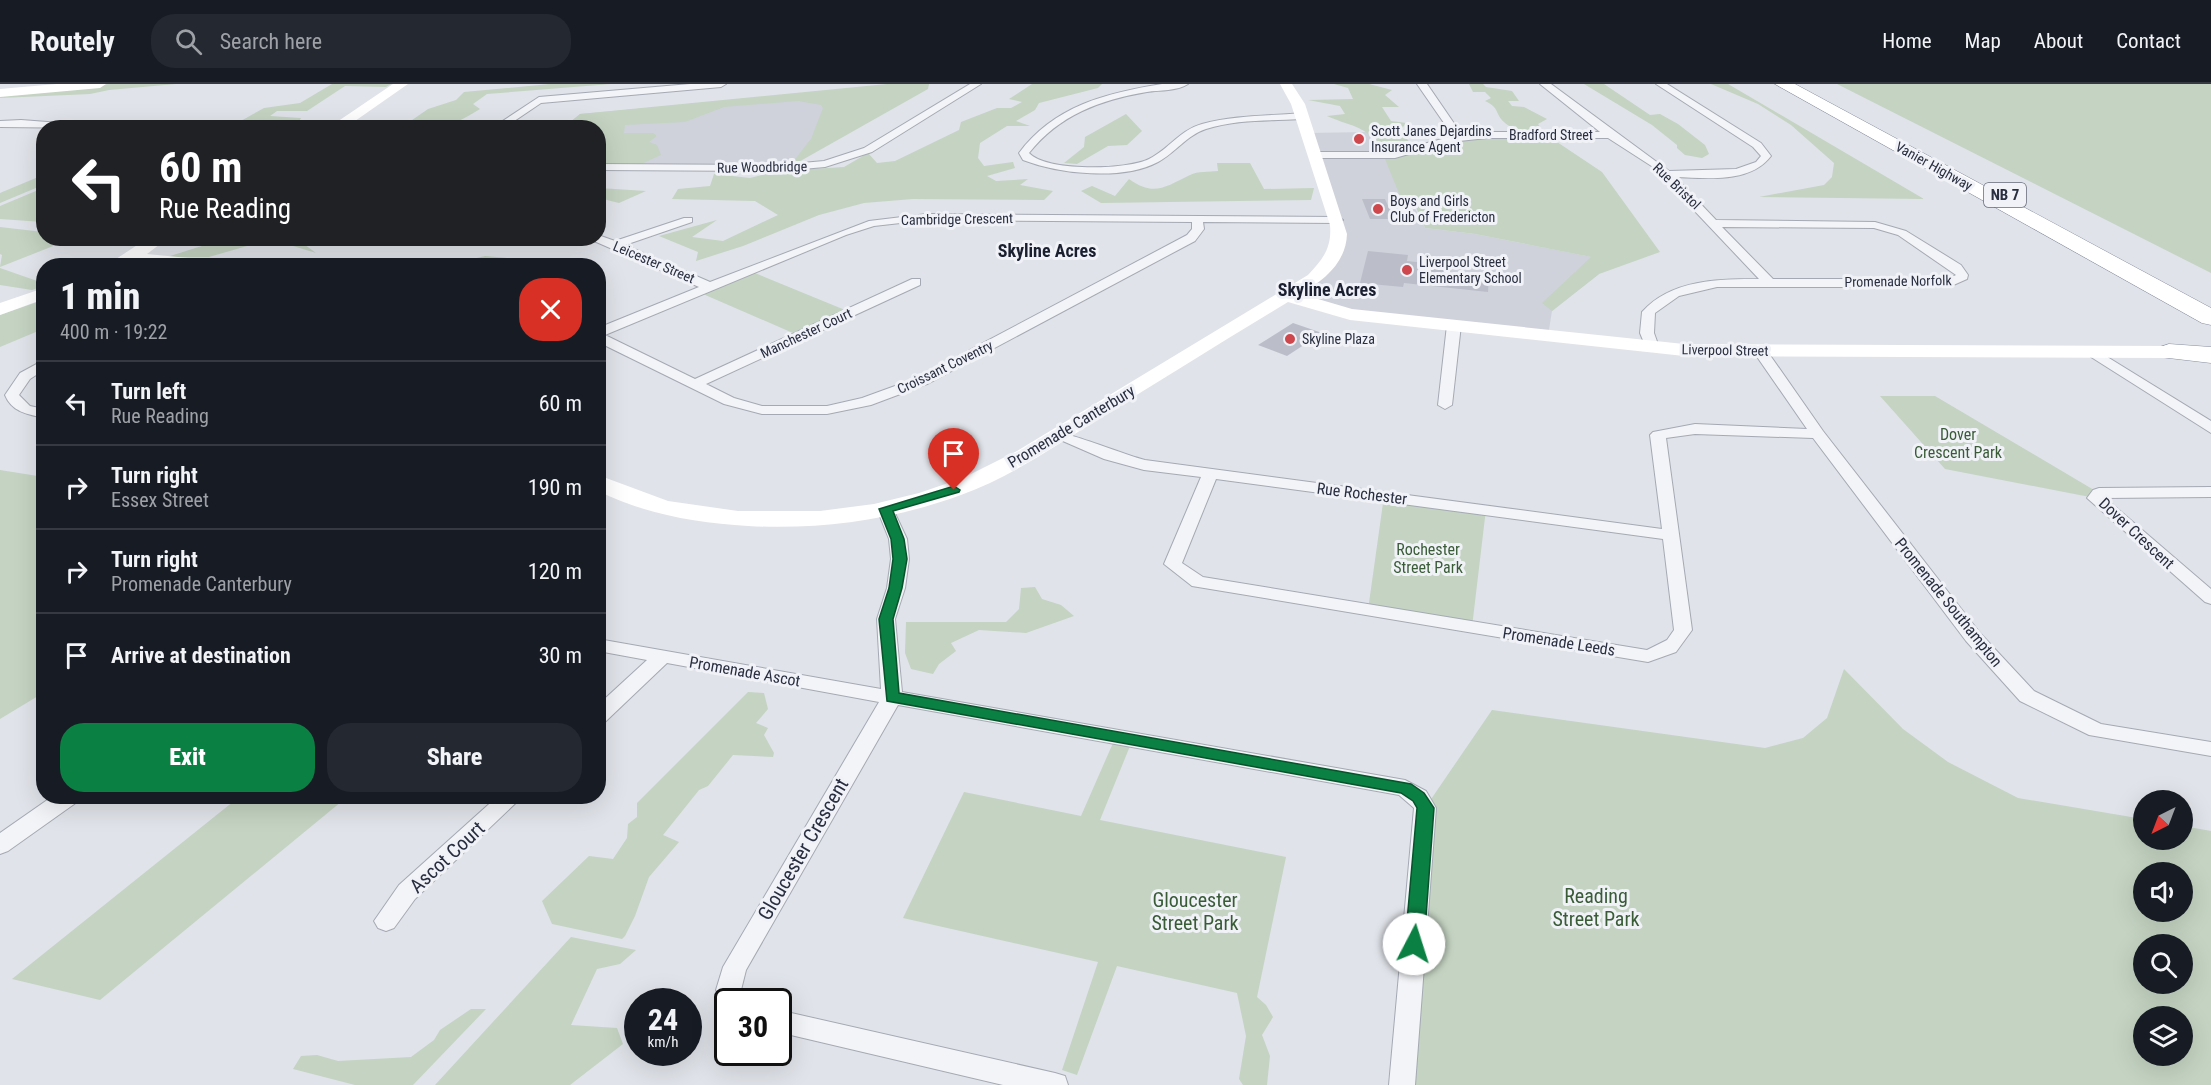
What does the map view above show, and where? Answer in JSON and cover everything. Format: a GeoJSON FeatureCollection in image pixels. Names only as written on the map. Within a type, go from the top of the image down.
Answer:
{"type":"FeatureCollection","features":[{"type":"Feature","properties":{"kind":"highway","name":"Vanier Highway"},"geometry":{"type":"LineString","coordinates":[[1783,84],[2211,318]]}},
{"type":"Feature","properties":{"kind":"highway","name":"Vanier Highway"},"geometry":{"type":"LineString","coordinates":[[1799,84],[2211,306]]}},
{"type":"Feature","properties":{"kind":"highway"},"geometry":{"type":"LineString","coordinates":[[2169,352],[2211,355]]}},
{"type":"Feature","properties":{"kind":"street"},"geometry":{"type":"LineString","coordinates":[[0,93],[100,84]]}},
{"type":"Feature","properties":{"kind":"street"},"geometry":{"type":"LineString","coordinates":[[347,120],[402,84]]}},
{"type":"Feature","properties":{"kind":"street"},"geometry":{"type":"LineString","coordinates":[[509,120],[539,100],[721,84]]}},
{"type":"Feature","properties":{"kind":"street","name":"Rue Woodbridge"},"geometry":{"type":"LineString","coordinates":[[606,167],[780,168],[825,164],[868,150],[976,84]]}},
{"type":"Feature","properties":{"kind":"street"},"geometry":{"type":"LineString","coordinates":[[1183,84],[1110,97],[1076,110],[1059,118],[1039,133],[1024,153],[1027,158],[1037,163],[1052,166],[1108,168],[1139,166],[1152,161],[1200,127],[1302,117]]}},
{"type":"Feature","properties":{"kind":"street","name":"Promenade Canterbury"},"geometry":{"type":"LineString","coordinates":[[606,486],[633,498],[671,509],[712,516],[760,520],[811,519],[885,509],[954,490],[988,476],[1314,279],[1334,258],[1340,242],[1336,220],[1302,117],[1286,84]]}},
{"type":"Feature","properties":{"kind":"street"},"geometry":{"type":"LineString","coordinates":[[1422,84],[1459,137]]}},
{"type":"Feature","properties":{"kind":"street","name":"Rue Bristol"},"geometry":{"type":"LineString","coordinates":[[1545,84],[1610,135],[1667,174],[1768,281]]}},
{"type":"Feature","properties":{"kind":"street"},"geometry":{"type":"LineString","coordinates":[[1661,84],[1757,145],[1766,156],[1759,165],[1737,172],[1667,174]]}},
{"type":"Feature","properties":{"kind":"street"},"geometry":{"type":"LineString","coordinates":[[0,124],[36,125]]}},
{"type":"Feature","properties":{"kind":"street","name":"Bradford Street"},"geometry":{"type":"LineString","coordinates":[[1315,155],[1395,155],[1459,137],[1487,135],[1610,135]]}},
{"type":"Feature","properties":{"kind":"street","name":"Cambridge Crescent"},"geometry":{"type":"LineString","coordinates":[[606,332],[842,233],[892,220],[927,217],[1336,220]]}},
{"type":"Feature","properties":{"kind":"street","name":"Croissant Coventry"},"geometry":{"type":"LineString","coordinates":[[606,339],[729,401],[762,410],[826,410],[866,402],[922,381],[1191,238],[1198,229],[1197,219]]}},
{"type":"Feature","properties":{"kind":"street"},"geometry":{"type":"LineString","coordinates":[[614,245],[688,220]]}},
{"type":"Feature","properties":{"kind":"street","name":"Promenade Norfolk"},"geometry":{"type":"LineString","coordinates":[[1652,347],[1646,318],[1653,306],[1664,299],[1703,285],[1768,281],[1949,282],[1960,279],[1962,275],[1957,268],[1902,233],[1875,225],[1714,223]]}},
{"type":"Feature","properties":{"kind":"street","name":"Leicester Street"},"geometry":{"type":"LineString","coordinates":[[606,242],[710,287]]}},
{"type":"Feature","properties":{"kind":"street"},"geometry":{"type":"LineString","coordinates":[[131,258],[148,246]]}},
{"type":"Feature","properties":{"kind":"street","name":"Manchester Court"},"geometry":{"type":"LineString","coordinates":[[695,384],[916,282]]}},
{"type":"Feature","properties":{"kind":"street","name":"Liverpool Street"},"geometry":{"type":"LineString","coordinates":[[1286,295],[1350,314],[1652,347],[1760,351],[2096,354],[2169,352]]}},
{"type":"Feature","properties":{"kind":"street"},"geometry":{"type":"LineString","coordinates":[[0,309],[36,296]]}},
{"type":"Feature","properties":{"kind":"street"},"geometry":{"type":"LineString","coordinates":[[1445,405],[1454,325]]}},
{"type":"Feature","properties":{"kind":"street","name":"Promenade Southampton"},"geometry":{"type":"LineString","coordinates":[[1760,351],[1818,434],[1973,637],[2027,696],[2096,730],[2211,749]]}},
{"type":"Feature","properties":{"kind":"street"},"geometry":{"type":"LineString","coordinates":[[2096,354],[2211,428]]}},
{"type":"Feature","properties":{"kind":"street"},"geometry":{"type":"LineString","coordinates":[[36,369],[25,376],[12,395],[15,402],[25,409],[36,412]]}},
{"type":"Feature","properties":{"kind":"street","name":"Promenade Leeds"},"geometry":{"type":"LineString","coordinates":[[1211,474],[1173,564],[1198,582],[1648,656],[1669,649],[1678,642],[1683,630],[1658,435],[1695,429],[1818,434]]}},
{"type":"Feature","properties":{"kind":"street","name":"Rue Rochester"},"geometry":{"type":"LineString","coordinates":[[1057,435],[1126,462],[1671,536]]}},
{"type":"Feature","properties":{"kind":"street","name":"Dover Crescent"},"geometry":{"type":"LineString","coordinates":[[2211,492],[2116,491],[2099,493],[2096,498],[2211,598]]}},
{"type":"Feature","properties":{"kind":"street"},"geometry":{"type":"LineString","coordinates":[[885,509],[898,539],[900,559],[896,588],[886,619],[892,697]]}},
{"type":"Feature","properties":{"kind":"street","name":"Promenade Ascot"},"geometry":{"type":"LineString","coordinates":[[606,646],[1406,788],[1419,797],[1425,808],[1402,1085]]}},
{"type":"Feature","properties":{"kind":"street"},"geometry":{"type":"LineString","coordinates":[[606,709],[663,656]]}},
{"type":"Feature","properties":{"kind":"street","name":"Gloucester Crescent"},"geometry":{"type":"LineString","coordinates":[[728,988],[735,967],[892,697]]}},
{"type":"Feature","properties":{"kind":"street"},"geometry":{"type":"LineString","coordinates":[[0,844],[58,804]]}},
{"type":"Feature","properties":{"kind":"street","name":"Ascot Court"},"geometry":{"type":"LineString","coordinates":[[386,921],[408,892],[503,804]]}},
{"type":"Feature","properties":{"kind":"street"},"geometry":{"type":"LineString","coordinates":[[792,1024],[1055,1085]]}},
{"type":"Feature","properties":{"kind":"shaded area"},"geometry":{"type":"Polygon","coordinates":[[[905,85],[788,168],[606,167],[606,120],[573,120],[580,114],[905,85]]]}},
{"type":"Feature","properties":{"kind":"shaded area"},"geometry":{"type":"Polygon","coordinates":[[[1368,132],[1388,155],[1425,228],[1475,234],[1592,257],[1599,274],[1552,311],[1548,336],[1350,314],[1286,295],[1314,279],[1338,225],[1308,133],[1368,132]]]}},
{"type":"Feature","properties":{"kind":"green space"},"geometry":{"type":"Polygon","coordinates":[[[110,84],[176,84],[90,94],[0,98],[0,95],[110,84]]]}},
{"type":"Feature","properties":{"kind":"green space"},"geometry":{"type":"Polygon","coordinates":[[[332,84],[391,84],[386,87],[345,86],[307,111],[277,111],[270,116],[301,118],[300,120],[243,120],[264,108],[300,103],[332,84]]]}},
{"type":"Feature","properties":{"kind":"green space"},"geometry":{"type":"Polygon","coordinates":[[[550,84],[611,84],[487,94],[473,104],[480,109],[460,120],[412,120],[428,109],[456,100],[464,92],[550,84]]]}},
{"type":"Feature","properties":{"kind":"green space"},"geometry":{"type":"Polygon","coordinates":[[[887,84],[929,84],[928,89],[788,168],[811,139],[823,108],[821,105],[798,101],[724,107],[685,122],[625,125],[624,133],[653,133],[657,136],[649,142],[657,145],[661,155],[635,167],[606,167],[606,120],[573,120],[580,114],[887,84]]]}},
{"type":"Feature","properties":{"kind":"green space"},"geometry":{"type":"Polygon","coordinates":[[[1032,84],[1102,84],[1098,88],[1039,103],[1035,110],[1016,121],[1030,126],[1007,126],[980,143],[978,158],[984,166],[1013,162],[1015,168],[987,176],[996,181],[1028,179],[1020,185],[1053,191],[1044,200],[913,199],[864,203],[819,215],[743,246],[696,261],[698,252],[659,236],[717,220],[692,237],[723,241],[778,215],[755,201],[672,199],[678,189],[710,186],[714,174],[750,178],[779,171],[844,167],[868,153],[877,163],[895,161],[959,130],[961,122],[997,108],[1011,108],[1022,102],[1009,99],[1032,84]]]}},
{"type":"Feature","properties":{"kind":"green space"},"geometry":{"type":"Polygon","coordinates":[[[1334,84],[1369,84],[1392,90],[1385,95],[1399,107],[1382,107],[1391,121],[1406,123],[1400,131],[1412,145],[1384,150],[1364,131],[1327,116],[1345,114],[1340,106],[1308,100],[1353,99],[1348,88],[1334,84]]]}},
{"type":"Feature","properties":{"kind":"green space"},"geometry":{"type":"Polygon","coordinates":[[[1469,84],[1483,84],[1486,87],[1512,91],[1519,101],[1508,101],[1512,106],[1524,107],[1547,119],[1538,124],[1541,128],[1537,130],[1512,127],[1501,119],[1493,106],[1485,101],[1491,98],[1485,92],[1473,92],[1469,84]]]}},
{"type":"Feature","properties":{"kind":"green space"},"geometry":{"type":"Polygon","coordinates":[[[1584,84],[1604,84],[1650,115],[1660,114],[1678,124],[1705,145],[1709,154],[1702,158],[1685,155],[1677,148],[1677,145],[1652,125],[1584,84]]]}},
{"type":"Feature","properties":{"kind":"green space"},"geometry":{"type":"Polygon","coordinates":[[[1711,84],[1728,84],[1924,199],[1759,197],[1824,185],[1832,177],[1834,163],[1791,125],[1758,104],[1711,84]]]}},
{"type":"Feature","properties":{"kind":"green space"},"geometry":{"type":"Polygon","coordinates":[[[1837,84],[2211,84],[2211,273],[1837,84]]]}},
{"type":"Feature","properties":{"kind":"green space"},"geometry":{"type":"Polygon","coordinates":[[[1126,114],[1142,131],[1127,145],[1108,146],[1077,164],[1064,163],[1084,147],[1085,137],[1126,114]]]}},
{"type":"Feature","properties":{"kind":"green space"},"geometry":{"type":"Polygon","coordinates":[[[1550,134],[1557,142],[1602,172],[1660,252],[1599,274],[1552,311],[1542,303],[1591,257],[1475,234],[1425,228],[1411,196],[1400,196],[1385,159],[1388,155],[1449,139],[1550,134]]]}},
{"type":"Feature","properties":{"kind":"green space"},"geometry":{"type":"Polygon","coordinates":[[[1217,163],[1250,163],[1264,189],[1314,188],[1311,200],[1101,203],[1081,191],[1092,186],[1115,196],[1129,179],[1146,188],[1159,188],[1193,174],[1218,171],[1217,163]]]}},
{"type":"Feature","properties":{"kind":"green space"},"geometry":{"type":"Polygon","coordinates":[[[36,178],[36,188],[0,203],[0,193],[36,178]]]}},
{"type":"Feature","properties":{"kind":"green space"},"geometry":{"type":"Polygon","coordinates":[[[606,188],[646,191],[619,203],[606,200],[606,188]]]}},
{"type":"Feature","properties":{"kind":"green space"},"geometry":{"type":"Polygon","coordinates":[[[36,191],[36,222],[0,219],[0,206],[36,191]]]}},
{"type":"Feature","properties":{"kind":"green space"},"geometry":{"type":"Polygon","coordinates":[[[0,227],[36,231],[36,246],[53,246],[0,267],[2,255],[0,254],[0,227]]]}},
{"type":"Feature","properties":{"kind":"green space"},"geometry":{"type":"Polygon","coordinates":[[[202,246],[247,246],[209,257],[167,257],[202,246]]]}},
{"type":"Feature","properties":{"kind":"green space"},"geometry":{"type":"Polygon","coordinates":[[[293,246],[306,246],[316,253],[293,246]]]}},
{"type":"Feature","properties":{"kind":"green space"},"geometry":{"type":"Polygon","coordinates":[[[485,256],[507,258],[477,258],[485,256]]]}},
{"type":"Feature","properties":{"kind":"green space"},"geometry":{"type":"Polygon","coordinates":[[[0,268],[36,281],[36,289],[32,290],[0,285],[0,268]]]}},
{"type":"Feature","properties":{"kind":"green space"},"geometry":{"type":"Polygon","coordinates":[[[755,273],[845,310],[793,333],[703,294],[755,273]]]}},
{"type":"Feature","properties":{"kind":"green space"},"geometry":{"type":"Polygon","coordinates":[[[36,302],[36,332],[0,347],[0,315],[36,302]]]}},
{"type":"Feature","properties":{"kind":"green space","name":"Dover Crescent Park"},"geometry":{"type":"Polygon","coordinates":[[[1880,396],[1935,396],[2099,493],[2095,498],[1945,469],[1880,396]]]}},
{"type":"Feature","properties":{"kind":"green space"},"geometry":{"type":"Polygon","coordinates":[[[0,470],[36,476],[36,697],[0,719],[0,470]]]}},
{"type":"Feature","properties":{"kind":"green space","name":"Rochester Street Park"},"geometry":{"type":"Polygon","coordinates":[[[1384,496],[1486,509],[1472,627],[1368,610],[1384,496]]]}},
{"type":"Feature","properties":{"kind":"green space"},"geometry":{"type":"Polygon","coordinates":[[[1035,587],[1042,599],[1061,605],[1074,616],[1026,633],[979,630],[951,643],[956,651],[939,664],[933,674],[911,669],[905,653],[906,622],[1006,622],[1019,609],[1021,588],[1035,587]]]}},
{"type":"Feature","properties":{"kind":"green space","name":"Reading Street Park"},"geometry":{"type":"Polygon","coordinates":[[[1844,669],[1903,729],[1948,762],[2018,798],[2133,817],[2133,850],[2193,850],[2193,828],[2211,831],[2211,1085],[1402,1085],[1425,808],[1492,710],[1765,748],[1803,738],[1827,718],[1844,669]]]}},
{"type":"Feature","properties":{"kind":"green space"},"geometry":{"type":"Polygon","coordinates":[[[748,692],[764,693],[768,709],[756,723],[768,728],[764,735],[774,753],[773,757],[733,755],[708,786],[699,790],[663,835],[679,842],[649,877],[625,936],[622,939],[552,924],[542,901],[589,856],[613,859],[627,838],[628,824],[637,817],[637,803],[748,692]]]}},
{"type":"Feature","properties":{"kind":"green space","name":"Gloucester Street Park"},"geometry":{"type":"Polygon","coordinates":[[[1113,743],[1130,746],[1100,820],[1286,857],[1257,997],[1266,1005],[1273,1017],[1262,1035],[1270,1056],[1267,1085],[1243,1085],[1239,1079],[1246,1036],[1237,993],[1117,966],[1077,1075],[1062,1070],[1098,962],[903,918],[964,792],[1081,816],[1113,743]]]}},
{"type":"Feature","properties":{"kind":"green space"},"geometry":{"type":"Polygon","coordinates":[[[230,804],[338,804],[100,1000],[12,979],[230,804]]]}},
{"type":"Feature","properties":{"kind":"green space"},"geometry":{"type":"Polygon","coordinates":[[[571,937],[636,950],[620,964],[597,969],[571,1025],[617,1028],[623,1044],[570,1085],[435,1085],[571,937]]]}},
{"type":"Feature","properties":{"kind":"green space"},"geometry":{"type":"Polygon","coordinates":[[[471,1009],[486,1009],[413,1085],[355,1085],[293,1069],[301,1056],[317,1055],[338,1061],[411,1057],[434,1040],[440,1030],[471,1009]]]}},
{"type":"Feature","properties":{"kind":"building","name":"Boys and Girls Club of Fredericton"},"geometry":{"type":"Polygon","coordinates":[[[1362,199],[1385,199],[1394,219],[1370,219],[1362,199]]]}},
{"type":"Feature","properties":{"kind":"building","name":"Liverpool Street Elementary School"},"geometry":{"type":"Polygon","coordinates":[[[1368,251],[1408,255],[1407,261],[1445,265],[1451,267],[1451,272],[1489,276],[1488,292],[1404,283],[1403,287],[1360,283],[1368,251]]]}},
{"type":"Feature","properties":{"kind":"building","name":"Skyline Plaza"},"geometry":{"type":"Polygon","coordinates":[[[1293,323],[1322,333],[1287,356],[1258,345],[1293,323]]]}},
{"type":"Feature","properties":{"kind":"place","name":"Scott Janes Dejardins Insurance Agent"},"geometry":{"type":"Point","coordinates":[1359,139]}},
{"type":"Feature","properties":{"kind":"place","name":"Boys and Girls Club of Fredericton"},"geometry":{"type":"Point","coordinates":[1378,209]}},
{"type":"Feature","properties":{"kind":"place","name":"Liverpool Street Elementary School"},"geometry":{"type":"Point","coordinates":[1407,270]}},
{"type":"Feature","properties":{"kind":"place","name":"Skyline Plaza"},"geometry":{"type":"Point","coordinates":[1290,339]}},
{"type":"Feature","properties":{"kind":"district","name":"Skyline Acres"},"geometry":{"type":"Point","coordinates":[1047,251]}},
{"type":"Feature","properties":{"kind":"district","name":"Skyline Acres"},"geometry":{"type":"Point","coordinates":[1327,290]}},
{"type":"Feature","properties":{"kind":"route"},"geometry":{"type":"LineString","coordinates":[[954,490],[885,509],[898,539],[900,559],[896,588],[886,619],[892,697],[1406,788],[1419,797],[1425,808],[1414,944]]}}]}
